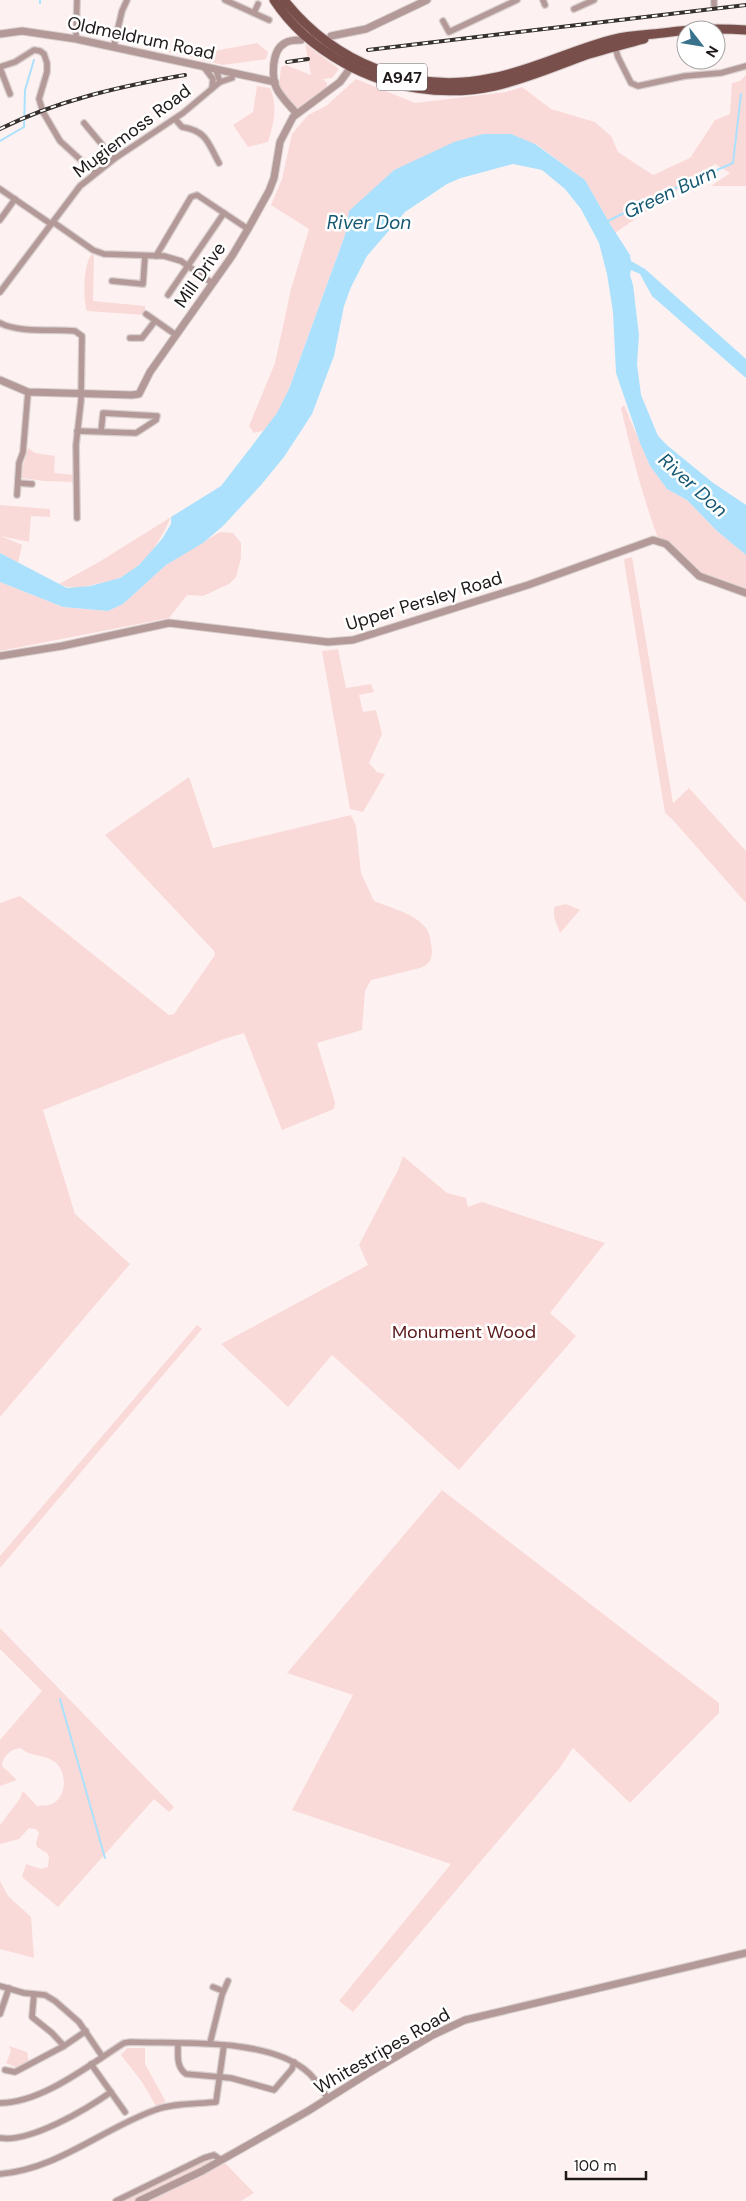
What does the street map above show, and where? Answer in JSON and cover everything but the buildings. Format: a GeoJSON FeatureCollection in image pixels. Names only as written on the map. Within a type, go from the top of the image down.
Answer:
{"type":"FeatureCollection","features":[{"type":"Feature","properties":{"kind":"main road","name":"A947"},"geometry":{"type":"LineString","coordinates":[[274,0],[306,36],[329,54],[354,64],[384,72],[411,79],[437,82],[463,82],[507,74],[560,55],[685,29],[746,30]]}},
{"type":"Feature","properties":{"kind":"main road","name":"A947"},"geometry":{"type":"LineString","coordinates":[[284,0],[295,14],[319,36],[354,64]]}},
{"type":"Feature","properties":{"kind":"street"},"geometry":{"type":"LineString","coordinates":[[76,38],[77,0]]}},
{"type":"Feature","properties":{"kind":"street"},"geometry":{"type":"LineString","coordinates":[[114,45],[120,18],[127,0]]}},
{"type":"Feature","properties":{"kind":"street"},"geometry":{"type":"LineString","coordinates":[[225,0],[269,20]]}},
{"type":"Feature","properties":{"kind":"street"},"geometry":{"type":"LineString","coordinates":[[331,36],[360,31],[427,0]]}},
{"type":"Feature","properties":{"kind":"street"},"geometry":{"type":"LineString","coordinates":[[498,0],[502,7]]}},
{"type":"Feature","properties":{"kind":"street"},"geometry":{"type":"LineString","coordinates":[[444,20],[449,32],[517,0]]}},
{"type":"Feature","properties":{"kind":"street"},"geometry":{"type":"LineString","coordinates":[[574,9],[594,0]]}},
{"type":"Feature","properties":{"kind":"street"},"geometry":{"type":"LineString","coordinates":[[254,12],[258,4]]}},
{"type":"Feature","properties":{"kind":"street","name":"Oldmeldrum Road"},"geometry":{"type":"LineString","coordinates":[[0,34],[22,31],[76,38],[275,82]]}},
{"type":"Feature","properties":{"kind":"street"},"geometry":{"type":"LineString","coordinates":[[296,113],[278,91],[275,82],[275,62],[278,50],[286,42],[301,40]]}},
{"type":"Feature","properties":{"kind":"street"},"geometry":{"type":"LineString","coordinates":[[614,43],[631,83],[638,86],[746,66]]}},
{"type":"Feature","properties":{"kind":"street"},"geometry":{"type":"LineString","coordinates":[[10,94],[2,81],[0,67],[15,62],[34,50],[44,54],[47,67],[39,99],[43,112],[60,141],[95,173]]}},
{"type":"Feature","properties":{"kind":"street","name":"Mill Drive"},"geometry":{"type":"LineString","coordinates":[[0,380],[28,392],[139,394],[150,372],[248,229],[269,191],[274,178],[282,136],[296,113],[340,82],[354,64]]}},
{"type":"Feature","properties":{"kind":"street","name":"Mugiemoss Road"},"geometry":{"type":"LineString","coordinates":[[203,66],[213,79],[211,90]]}},
{"type":"Feature","properties":{"kind":"street"},"geometry":{"type":"LineString","coordinates":[[216,73],[220,82]]}},
{"type":"Feature","properties":{"kind":"street","name":"Mugiemoss Road"},"geometry":{"type":"LineString","coordinates":[[0,292],[80,186],[114,159],[174,119],[220,82],[232,78]]}},
{"type":"Feature","properties":{"kind":"street"},"geometry":{"type":"LineString","coordinates":[[174,119],[182,127],[198,131],[219,163]]}},
{"type":"Feature","properties":{"kind":"street"},"geometry":{"type":"LineString","coordinates":[[84,123],[114,159]]}},
{"type":"Feature","properties":{"kind":"street"},"geometry":{"type":"LineString","coordinates":[[0,189],[93,250],[104,254],[156,256],[181,260],[212,284]]}},
{"type":"Feature","properties":{"kind":"street"},"geometry":{"type":"LineString","coordinates":[[156,256],[191,197],[196,195],[248,229]]}},
{"type":"Feature","properties":{"kind":"street"},"geometry":{"type":"LineString","coordinates":[[0,220],[15,199]]}},
{"type":"Feature","properties":{"kind":"street"},"geometry":{"type":"LineString","coordinates":[[168,296],[224,213]]}},
{"type":"Feature","properties":{"kind":"street"},"geometry":{"type":"LineString","coordinates":[[112,281],[144,284],[145,256]]}},
{"type":"Feature","properties":{"kind":"street"},"geometry":{"type":"LineString","coordinates":[[146,314],[176,335]]}},
{"type":"Feature","properties":{"kind":"street"},"geometry":{"type":"LineString","coordinates":[[130,338],[142,338],[155,321]]}},
{"type":"Feature","properties":{"kind":"street"},"geometry":{"type":"LineString","coordinates":[[0,322],[9,327],[75,331],[82,338],[77,431],[77,518]]}},
{"type":"Feature","properties":{"kind":"street"},"geometry":{"type":"LineString","coordinates":[[17,495],[28,392]]}},
{"type":"Feature","properties":{"kind":"street"},"geometry":{"type":"LineString","coordinates":[[77,431],[101,432],[136,433],[156,420],[157,416],[103,412],[101,432]]}},
{"type":"Feature","properties":{"kind":"street"},"geometry":{"type":"LineString","coordinates":[[18,483],[32,484]]}},
{"type":"Feature","properties":{"kind":"street","name":"Upper Persley Road"},"geometry":{"type":"LineString","coordinates":[[0,656],[62,646],[169,623],[328,642],[353,640],[528,585],[653,540],[666,544],[699,576],[746,593]]}},
{"type":"Feature","properties":{"kind":"street","name":"Whitestripes Road"},"geometry":{"type":"LineString","coordinates":[[139,2201],[221,2160],[328,2099],[433,2035],[465,2020],[746,1953]]}},
{"type":"Feature","properties":{"kind":"street"},"geometry":{"type":"LineString","coordinates":[[210,2043],[223,1991],[228,1980]]}},
{"type":"Feature","properties":{"kind":"street"},"geometry":{"type":"LineString","coordinates":[[0,1986],[45,1996],[60,2004],[75,2017],[102,2056]]}},
{"type":"Feature","properties":{"kind":"street"},"geometry":{"type":"LineString","coordinates":[[213,1987],[223,1991]]}},
{"type":"Feature","properties":{"kind":"street"},"geometry":{"type":"LineString","coordinates":[[0,2014],[8,1988]]}},
{"type":"Feature","properties":{"kind":"street"},"geometry":{"type":"LineString","coordinates":[[34,1994],[32,2017],[50,2031],[64,2046]]}},
{"type":"Feature","properties":{"kind":"street"},"geometry":{"type":"LineString","coordinates":[[5,2070],[15,2072],[86,2032]]}},
{"type":"Feature","properties":{"kind":"street"},"geometry":{"type":"LineString","coordinates":[[0,2103],[25,2100],[60,2083],[102,2056],[127,2043],[210,2043],[274,2054],[294,2062],[311,2074],[328,2099]]}},
{"type":"Feature","properties":{"kind":"street"},"geometry":{"type":"LineString","coordinates":[[178,2044],[178,2063],[184,2073],[231,2078],[274,2090],[292,2069],[294,2062]]}},
{"type":"Feature","properties":{"kind":"street"},"geometry":{"type":"LineString","coordinates":[[0,2174],[13,2173],[46,2163],[157,2109],[216,2102],[224,2045]]}},
{"type":"Feature","properties":{"kind":"street"},"geometry":{"type":"LineString","coordinates":[[91,2064],[125,2112]]}},
{"type":"Feature","properties":{"kind":"street"},"geometry":{"type":"LineString","coordinates":[[0,2138],[14,2138],[38,2131],[82,2111],[112,2092]]}},
{"type":"Feature","properties":{"kind":"street"},"geometry":{"type":"LineString","coordinates":[[116,2201],[204,2158],[214,2155],[221,2160]]}},
{"type":"Feature","properties":{"kind":"green space"},"geometry":{"type":"Polygon","coordinates":[[[257,43],[268,52],[266,59],[223,65],[161,50],[208,52],[257,43]]]}},
{"type":"Feature","properties":{"kind":"green space"},"geometry":{"type":"Polygon","coordinates":[[[305,44],[339,69],[332,78],[323,79],[327,83],[327,89],[299,111],[279,87],[281,67],[286,65],[311,75],[305,44]]]}},
{"type":"Feature","properties":{"kind":"green space"},"geometry":{"type":"Polygon","coordinates":[[[746,75],[746,186],[711,186],[730,173],[715,164],[615,233],[585,180],[536,144],[394,170],[376,187],[347,223],[345,235],[289,389],[277,413],[265,430],[254,433],[249,426],[275,363],[291,289],[309,229],[271,205],[282,179],[292,134],[308,115],[326,106],[356,79],[415,103],[506,92],[522,87],[551,109],[595,122],[611,136],[618,152],[653,175],[690,158],[715,120],[730,114],[732,83],[740,81],[746,75]]]}},
{"type":"Feature","properties":{"kind":"green space"},"geometry":{"type":"Polygon","coordinates":[[[257,86],[270,88],[274,102],[273,122],[268,142],[248,147],[233,125],[253,112],[257,86]]]}},
{"type":"Feature","properties":{"kind":"green space"},"geometry":{"type":"Polygon","coordinates":[[[92,254],[94,256],[93,301],[145,306],[145,315],[87,311],[85,273],[92,254]]]}},
{"type":"Feature","properties":{"kind":"green space"},"geometry":{"type":"Polygon","coordinates":[[[624,405],[650,466],[667,489],[687,500],[717,531],[746,555],[746,590],[702,575],[667,542],[658,538],[633,457],[621,408],[624,405]]]}},
{"type":"Feature","properties":{"kind":"green space"},"geometry":{"type":"Polygon","coordinates":[[[28,448],[35,453],[55,456],[54,473],[75,475],[75,482],[22,478],[23,465],[28,448]]]}},
{"type":"Feature","properties":{"kind":"green space"},"geometry":{"type":"Polygon","coordinates":[[[0,505],[50,509],[50,517],[31,516],[29,542],[1,536],[22,545],[18,563],[0,553],[0,505]]]}},
{"type":"Feature","properties":{"kind":"green space"},"geometry":{"type":"Polygon","coordinates":[[[171,517],[151,552],[128,573],[114,580],[82,587],[68,587],[59,584],[99,562],[171,517]]]}},
{"type":"Feature","properties":{"kind":"green space"},"geometry":{"type":"Polygon","coordinates":[[[220,532],[233,533],[241,543],[241,558],[236,577],[229,584],[203,596],[187,595],[169,618],[0,651],[0,582],[63,607],[108,611],[123,604],[166,565],[220,532]]]}},
{"type":"Feature","properties":{"kind":"green space"},"geometry":{"type":"Polygon","coordinates":[[[632,557],[673,803],[689,788],[746,851],[746,903],[665,813],[625,567],[624,559],[632,557]]]}},
{"type":"Feature","properties":{"kind":"green space"},"geometry":{"type":"Polygon","coordinates":[[[338,649],[346,688],[371,684],[374,692],[359,695],[363,712],[376,710],[382,734],[369,763],[377,772],[385,774],[363,812],[350,809],[322,651],[338,649]]]}},
{"type":"Feature","properties":{"kind":"green space"},"geometry":{"type":"Polygon","coordinates":[[[189,777],[213,848],[351,815],[356,826],[361,873],[374,901],[402,911],[421,923],[429,935],[432,950],[431,957],[428,964],[420,968],[371,980],[365,991],[362,1030],[317,1043],[335,1102],[334,1109],[282,1130],[244,1033],[224,1039],[43,1110],[75,1214],[130,1264],[0,1417],[0,903],[20,896],[169,1015],[174,1014],[215,955],[214,951],[105,835],[189,777]]]}},
{"type":"Feature","properties":{"kind":"green space"},"geometry":{"type":"Polygon","coordinates":[[[566,904],[580,910],[560,933],[554,917],[554,907],[566,904]]]}},
{"type":"Feature","properties":{"kind":"green space","name":"Monument Wood"},"geometry":{"type":"Polygon","coordinates":[[[403,1156],[447,1193],[466,1198],[468,1207],[482,1202],[605,1243],[550,1313],[576,1336],[459,1470],[332,1355],[288,1407],[221,1344],[368,1265],[359,1245],[398,1170],[403,1156]]]}},
{"type":"Feature","properties":{"kind":"green space"},"geometry":{"type":"Polygon","coordinates":[[[197,1325],[202,1329],[0,1568],[0,1556],[197,1325]]]}},
{"type":"Feature","properties":{"kind":"green space"},"geometry":{"type":"Polygon","coordinates":[[[442,1490],[719,1703],[719,1713],[630,1803],[573,1748],[559,1769],[353,2012],[339,2001],[451,1864],[292,1810],[353,1695],[287,1673],[442,1490]]]}},
{"type":"Feature","properties":{"kind":"green space"},"geometry":{"type":"Polygon","coordinates":[[[0,1628],[174,1807],[169,1812],[154,1799],[58,1907],[22,1877],[26,1864],[41,1869],[48,1867],[49,1857],[47,1853],[37,1847],[36,1843],[39,1833],[36,1829],[29,1828],[19,1839],[0,1844],[0,1825],[19,1800],[23,1791],[37,1806],[49,1805],[57,1801],[61,1796],[64,1779],[60,1767],[52,1760],[28,1753],[21,1748],[8,1754],[2,1766],[17,1780],[0,1786],[0,1740],[42,1691],[0,1649],[0,1628]]]}},
{"type":"Feature","properties":{"kind":"green space"},"geometry":{"type":"Polygon","coordinates":[[[0,1881],[8,1896],[31,1917],[34,1958],[0,1949],[0,1881]]]}},
{"type":"Feature","properties":{"kind":"green space"},"geometry":{"type":"Polygon","coordinates":[[[9,2046],[27,2052],[29,2062],[20,2069],[6,2063],[11,2051],[9,2046]]]}},
{"type":"Feature","properties":{"kind":"green space"},"geometry":{"type":"Polygon","coordinates":[[[127,2048],[145,2048],[145,2064],[166,2102],[156,2106],[142,2082],[121,2055],[127,2048]]]}},
{"type":"Feature","properties":{"kind":"green space"},"geometry":{"type":"Polygon","coordinates":[[[215,2157],[217,2160],[134,2201],[119,2201],[127,2196],[131,2198],[138,2191],[169,2176],[175,2178],[179,2171],[215,2157]]]}},
{"type":"Feature","properties":{"kind":"green space"},"geometry":{"type":"Polygon","coordinates":[[[225,2163],[254,2193],[241,2201],[149,2201],[225,2163]]]}},
{"type":"Feature","properties":{"kind":"water","name":"River Don"},"geometry":{"type":"Polygon","coordinates":[[[483,134],[511,134],[535,144],[585,180],[630,255],[631,261],[645,269],[746,359],[746,378],[652,296],[640,274],[631,270],[630,275],[639,335],[637,364],[641,395],[658,436],[712,482],[746,505],[746,555],[717,531],[687,500],[667,489],[650,466],[616,373],[613,312],[607,274],[599,243],[581,209],[565,189],[542,170],[513,164],[461,178],[447,184],[405,212],[367,256],[351,287],[344,306],[334,356],[312,414],[284,457],[261,485],[223,526],[203,543],[166,565],[123,604],[108,611],[63,607],[0,582],[0,553],[67,588],[90,586],[120,578],[139,565],[162,539],[171,524],[171,517],[221,486],[277,413],[289,389],[345,235],[349,211],[394,170],[454,142],[483,134]]]}},
{"type":"Feature","properties":{"kind":"waterway"},"geometry":{"type":"LineString","coordinates":[[0,141],[24,127],[25,90],[34,60]]}},
{"type":"Feature","properties":{"kind":"waterway","name":"Green Burn"},"geometry":{"type":"LineString","coordinates":[[608,221],[664,193],[733,163],[741,94]]}},
{"type":"Feature","properties":{"kind":"waterway"},"geometry":{"type":"LineString","coordinates":[[60,1699],[105,1858]]}},
{"type":"Feature","properties":{"kind":"railway"},"geometry":{"type":"LineString","coordinates":[[368,50],[746,5]]}},
{"type":"Feature","properties":{"kind":"railway"},"geometry":{"type":"LineString","coordinates":[[287,62],[308,59]]}},
{"type":"Feature","properties":{"kind":"railway"},"geometry":{"type":"LineString","coordinates":[[0,129],[67,102],[138,84],[185,75]]}}]}
